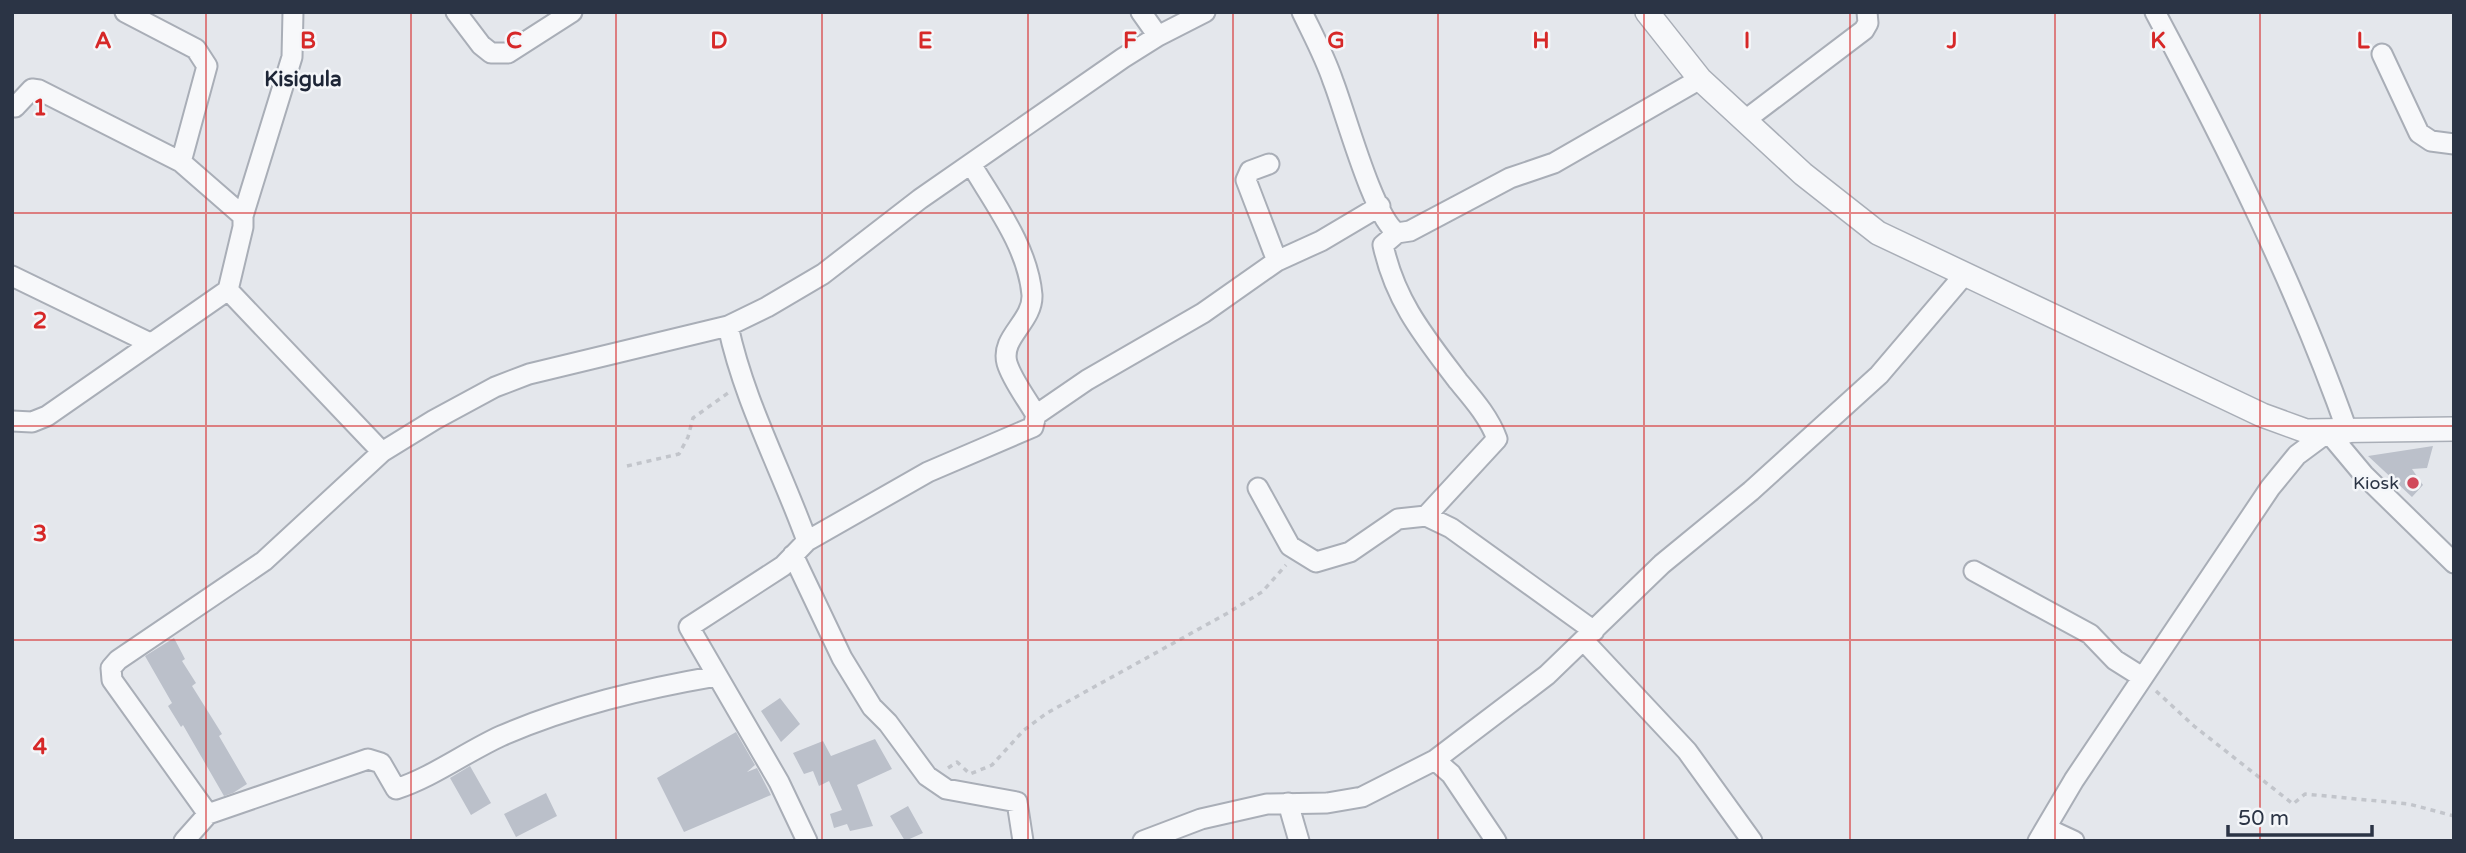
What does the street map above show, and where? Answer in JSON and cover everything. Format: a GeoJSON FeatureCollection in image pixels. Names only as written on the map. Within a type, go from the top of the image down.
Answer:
{"type":"FeatureCollection","features":[{"type":"Feature","properties":{"kind":"street"},"geometry":{"type":"LineString","coordinates":[[125,12],[196,49],[207,66],[181,162]]}},
{"type":"Feature","properties":{"kind":"street"},"geometry":{"type":"LineString","coordinates":[[12,421],[32,422],[47,416],[228,290],[243,227],[243,216],[292,57],[293,12]]}},
{"type":"Feature","properties":{"kind":"street"},"geometry":{"type":"LineString","coordinates":[[457,12],[481,45],[491,53],[508,53],[572,12]]}},
{"type":"Feature","properties":{"kind":"street"},"geometry":{"type":"LineString","coordinates":[[1141,12],[1158,36]]}},
{"type":"Feature","properties":{"kind":"street"},"geometry":{"type":"LineString","coordinates":[[208,814],[112,680],[111,668],[118,660],[195,605],[264,561],[382,452],[495,387],[529,374],[728,326],[823,274],[971,164],[1158,36],[1205,12]]}},
{"type":"Feature","properties":{"kind":"street"},"geometry":{"type":"LineString","coordinates":[[1302,12],[1333,80],[1364,173],[1387,222],[1397,233]]}},
{"type":"Feature","properties":{"kind":"street"},"geometry":{"type":"LineString","coordinates":[[1647,12],[1700,79],[1802,174],[1878,233],[2262,415],[2306,431],[2454,429]]}},
{"type":"Feature","properties":{"kind":"street"},"geometry":{"type":"LineString","coordinates":[[1744,121],[1864,30],[1868,23],[1867,12]]}},
{"type":"Feature","properties":{"kind":"street"},"geometry":{"type":"LineString","coordinates":[[2155,12],[2193,84],[2318,348],[2338,432],[2364,475],[2454,563]]}},
{"type":"Feature","properties":{"kind":"street"},"geometry":{"type":"LineString","coordinates":[[2382,54],[2419,133],[2431,141],[2454,144]]}},
{"type":"Feature","properties":{"kind":"street"},"geometry":{"type":"LineString","coordinates":[[1426,516],[1497,439],[1481,410],[1411,317],[1390,278],[1382,244],[1397,233],[1410,231],[1510,178],[1554,163],[1700,79]]}},
{"type":"Feature","properties":{"kind":"street"},"geometry":{"type":"LineString","coordinates":[[15,107],[32,89],[39,90],[181,162],[243,216]]}},
{"type":"Feature","properties":{"kind":"street"},"geometry":{"type":"LineString","coordinates":[[971,164],[1014,236],[1026,268],[1032,296],[1030,310],[1008,342],[1006,354],[1008,365],[1036,415]]}},
{"type":"Feature","properties":{"kind":"street"},"geometry":{"type":"LineString","coordinates":[[1269,164],[1250,171],[1246,180],[1277,261]]}},
{"type":"Feature","properties":{"kind":"street"},"geometry":{"type":"LineString","coordinates":[[807,841],[779,782],[690,633],[691,623],[761,582],[807,541],[928,472],[1033,427],[1036,415],[1087,380],[1203,313],[1277,261],[1321,241],[1380,206]]}},
{"type":"Feature","properties":{"kind":"street"},"geometry":{"type":"LineString","coordinates":[[1143,841],[1201,819],[1267,804],[1327,803],[1362,797],[1436,760],[1547,675],[1662,564],[1751,491],[1879,375],[1965,274]]}},
{"type":"Feature","properties":{"kind":"street"},"geometry":{"type":"LineString","coordinates":[[12,276],[150,343]]}},
{"type":"Feature","properties":{"kind":"street"},"geometry":{"type":"LineString","coordinates":[[228,290],[382,452]]}},
{"type":"Feature","properties":{"kind":"street"},"geometry":{"type":"LineString","coordinates":[[728,326],[741,378],[784,478],[807,541]]}},
{"type":"Feature","properties":{"kind":"street"},"geometry":{"type":"LineString","coordinates":[[2074,841],[2042,834],[2142,677],[2270,488],[2297,455],[2338,432]]}},
{"type":"Feature","properties":{"kind":"street"},"geometry":{"type":"LineString","coordinates":[[1258,488],[1290,546],[1316,562],[1350,552],[1398,519],[1426,516],[1451,528],[1589,636],[1687,751],[1752,841]]}},
{"type":"Feature","properties":{"kind":"street"},"geometry":{"type":"LineString","coordinates":[[793,555],[848,668],[872,707],[932,780],[946,789],[1014,800],[1018,805],[1023,841]]}},
{"type":"Feature","properties":{"kind":"street"},"geometry":{"type":"LineString","coordinates":[[1974,571],[2090,634],[2115,660],[2142,677]]}},
{"type":"Feature","properties":{"kind":"street"},"geometry":{"type":"LineString","coordinates":[[184,841],[208,814],[368,759],[381,762],[396,789],[499,737],[554,714],[664,685],[717,676]]}},
{"type":"Feature","properties":{"kind":"street"},"geometry":{"type":"LineString","coordinates":[[1436,760],[1451,774],[1496,841]]}},
{"type":"Feature","properties":{"kind":"street"},"geometry":{"type":"LineString","coordinates":[[1288,803],[1299,841]]}},
{"type":"Feature","properties":{"kind":"path"},"geometry":{"type":"LineString","coordinates":[[627,466],[679,454],[688,437],[693,418],[720,401],[741,378]]}},
{"type":"Feature","properties":{"kind":"path"},"geometry":{"type":"LineString","coordinates":[[932,780],[957,762],[970,774],[992,765],[1024,730],[1047,713],[1130,670],[1262,592],[1288,563],[1290,546]]}},
{"type":"Feature","properties":{"kind":"path"},"geometry":{"type":"LineString","coordinates":[[2142,677],[2194,726],[2293,804],[2305,794],[2377,799],[2454,816]]}},
{"type":"Feature","properties":{"kind":"building"},"geometry":{"type":"Polygon","coordinates":[[[2433,446],[2427,468],[2412,469],[2423,485],[2412,497],[2368,456],[2433,446]]]}},
{"type":"Feature","properties":{"kind":"building"},"geometry":{"type":"Polygon","coordinates":[[[174,638],[185,659],[182,661],[196,683],[192,686],[222,734],[219,736],[247,784],[233,793],[224,796],[183,725],[181,727],[168,706],[172,703],[145,656],[174,638]]]}},
{"type":"Feature","properties":{"kind":"building"},"geometry":{"type":"Polygon","coordinates":[[[780,698],[800,724],[781,742],[761,711],[780,698]]]}},
{"type":"Feature","properties":{"kind":"building"},"geometry":{"type":"Polygon","coordinates":[[[736,732],[755,765],[747,772],[757,768],[771,795],[684,832],[657,778],[736,732]]]}},
{"type":"Feature","properties":{"kind":"building"},"geometry":{"type":"Polygon","coordinates":[[[875,739],[892,769],[857,785],[873,826],[850,831],[847,824],[834,828],[830,814],[842,810],[829,781],[819,786],[813,771],[804,774],[793,753],[823,741],[831,756],[875,739]]]}},
{"type":"Feature","properties":{"kind":"building"},"geometry":{"type":"Polygon","coordinates":[[[470,766],[491,803],[471,815],[450,778],[470,766]]]}},
{"type":"Feature","properties":{"kind":"building"},"geometry":{"type":"Polygon","coordinates":[[[546,793],[557,816],[516,837],[504,814],[546,793]]]}},
{"type":"Feature","properties":{"kind":"building"},"geometry":{"type":"Polygon","coordinates":[[[908,806],[923,833],[905,841],[890,816],[908,806]]]}},
{"type":"Feature","properties":{"kind":"place","name":"Kiosk"},"geometry":{"type":"Point","coordinates":[2413,483]}},
{"type":"Feature","properties":{"kind":"district","name":"Kisigula"},"geometry":{"type":"Point","coordinates":[303,79]}}]}
